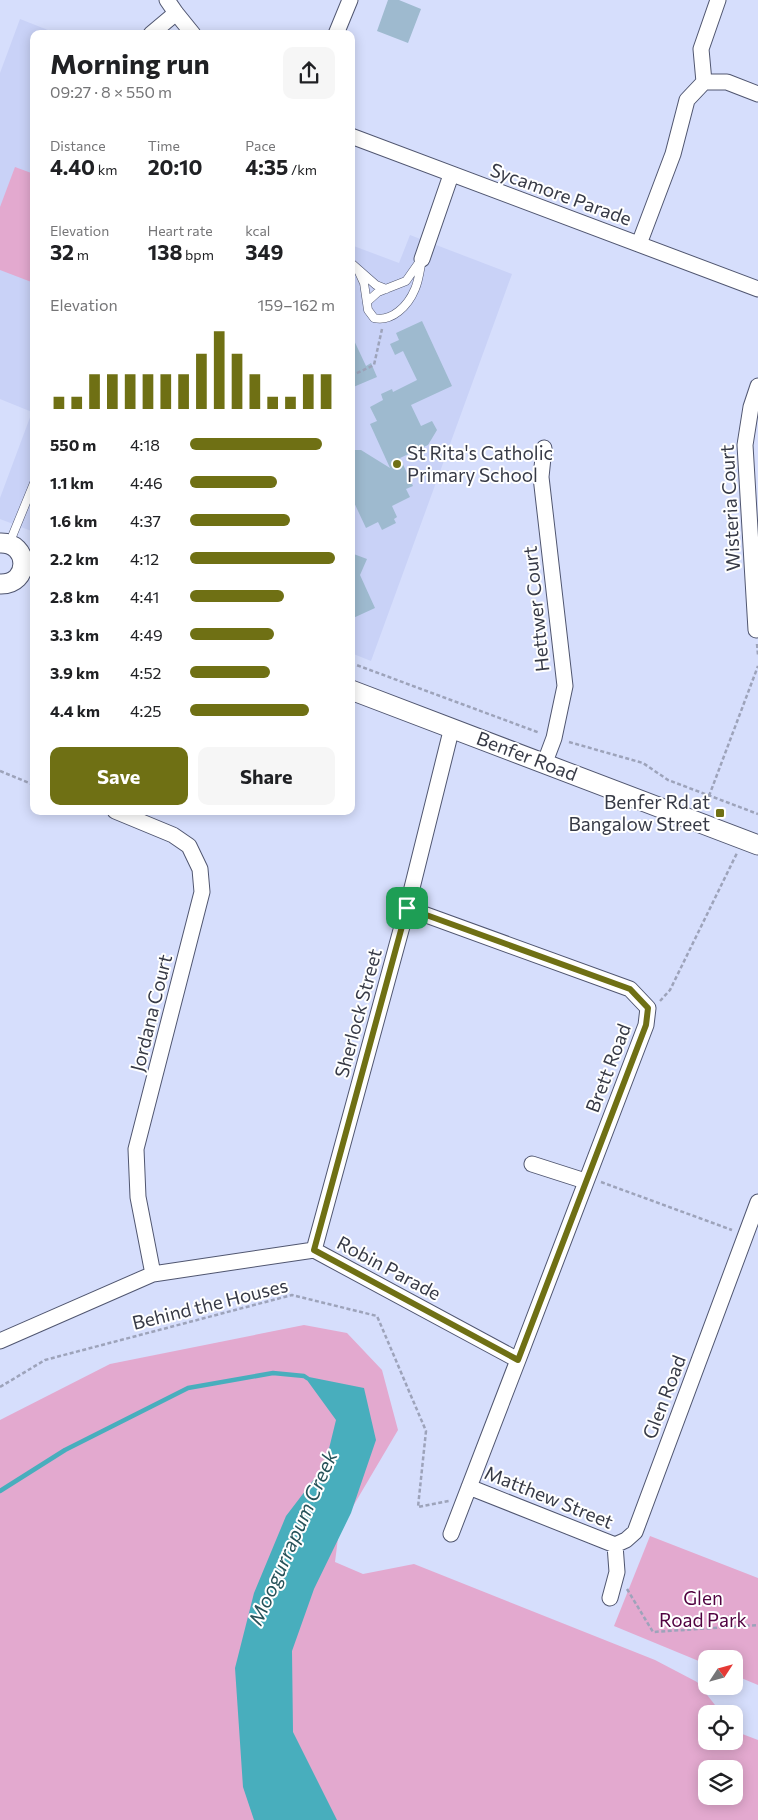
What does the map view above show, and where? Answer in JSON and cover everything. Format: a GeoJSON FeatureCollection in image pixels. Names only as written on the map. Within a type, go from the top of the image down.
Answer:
{"type":"FeatureCollection","features":[{"type":"Feature","properties":{"kind":"street"},"geometry":{"type":"LineString","coordinates":[[167,0],[190,30]]}},
{"type":"Feature","properties":{"kind":"street"},"geometry":{"type":"LineString","coordinates":[[338,30],[350,0]]}},
{"type":"Feature","properties":{"kind":"street"},"geometry":{"type":"LineString","coordinates":[[704,82],[701,49],[718,0]]}},
{"type":"Feature","properties":{"kind":"street"},"geometry":{"type":"LineString","coordinates":[[157,30],[176,14]]}},
{"type":"Feature","properties":{"kind":"street"},"geometry":{"type":"LineString","coordinates":[[639,244],[673,154],[687,100],[704,82],[727,82],[758,94]]}},
{"type":"Feature","properties":{"kind":"street","name":"Sycamore Parade"},"geometry":{"type":"LineString","coordinates":[[355,138],[758,290]]}},
{"type":"Feature","properties":{"kind":"street"},"geometry":{"type":"LineString","coordinates":[[422,259],[450,175]]}},
{"type":"Feature","properties":{"kind":"street","name":"Wisteria Court"},"geometry":{"type":"LineString","coordinates":[[756,630],[745,445],[751,407],[758,386]]}},
{"type":"Feature","properties":{"kind":"street","name":"Hettwer Court"},"geometry":{"type":"LineString","coordinates":[[544,448],[541,478],[565,686],[554,738],[545,762]]}},
{"type":"Feature","properties":{"kind":"street"},"geometry":{"type":"LineString","coordinates":[[0,584],[14,581],[28,571],[22,556],[15,547],[4,544]]}},
{"type":"Feature","properties":{"kind":"street","name":"Benfer Road"},"geometry":{"type":"LineString","coordinates":[[355,691],[545,762],[751,842]]}},
{"type":"Feature","properties":{"kind":"street","name":"Sherlock Street"},"geometry":{"type":"LineString","coordinates":[[314,1250],[407,908],[452,727]]}},
{"type":"Feature","properties":{"kind":"street","name":"Jordana Court"},"geometry":{"type":"LineString","coordinates":[[124,815],[173,835],[189,846],[200,869],[202,892],[136,1149],[138,1197],[153,1274]]}},
{"type":"Feature","properties":{"kind":"street","name":"Brett Road"},"geometry":{"type":"LineString","coordinates":[[407,908],[630,989],[648,1008],[646,1025],[518,1360]]}},
{"type":"Feature","properties":{"kind":"street"},"geometry":{"type":"LineString","coordinates":[[532,1164],[585,1181]]}},
{"type":"Feature","properties":{"kind":"street","name":"Glen Road"},"geometry":{"type":"LineString","coordinates":[[614,1545],[626,1540],[634,1532],[758,1202]]}},
{"type":"Feature","properties":{"kind":"street","name":"Robin Parade"},"geometry":{"type":"LineString","coordinates":[[0,1341],[153,1274],[314,1250],[518,1360]]}},
{"type":"Feature","properties":{"kind":"street"},"geometry":{"type":"LineString","coordinates":[[451,1534],[518,1360]]}},
{"type":"Feature","properties":{"kind":"street","name":"Matthew Street"},"geometry":{"type":"LineString","coordinates":[[467,1493],[614,1545]]}},
{"type":"Feature","properties":{"kind":"street"},"geometry":{"type":"LineString","coordinates":[[610,1598],[617,1572],[614,1545]]}},
{"type":"Feature","properties":{"kind":"lane"},"geometry":{"type":"LineString","coordinates":[[368,301],[378,292],[406,281],[422,259]]}},
{"type":"Feature","properties":{"kind":"lane"},"geometry":{"type":"LineString","coordinates":[[358,270],[364,283],[368,310],[374,318],[383,320],[396,314],[409,301],[415,289],[422,259]]}},
{"type":"Feature","properties":{"kind":"lane"},"geometry":{"type":"LineString","coordinates":[[355,267],[376,286],[386,289]]}},
{"type":"Feature","properties":{"kind":"lane"},"geometry":{"type":"LineString","coordinates":[[4,544],[30,491]]}},
{"type":"Feature","properties":{"kind":"path"},"geometry":{"type":"LineString","coordinates":[[355,374],[374,365],[383,320]]}},
{"type":"Feature","properties":{"kind":"path"},"geometry":{"type":"LineString","coordinates":[[709,796],[758,666]]}},
{"type":"Feature","properties":{"kind":"path"},"geometry":{"type":"LineString","coordinates":[[0,771],[30,782]]}},
{"type":"Feature","properties":{"kind":"path"},"geometry":{"type":"LineString","coordinates":[[648,1008],[662,1000],[670,990],[751,842]]}},
{"type":"Feature","properties":{"kind":"path"},"geometry":{"type":"LineString","coordinates":[[585,1181],[600,1181],[746,1235]]}},
{"type":"Feature","properties":{"kind":"path","name":"Behind the Houses"},"geometry":{"type":"LineString","coordinates":[[0,1387],[45,1360],[292,1295],[377,1316],[426,1431],[418,1507],[467,1493]]}},
{"type":"Feature","properties":{"kind":"path"},"geometry":{"type":"LineString","coordinates":[[617,1572],[653,1632],[758,1625]]}},
{"type":"Feature","properties":{"kind":"shaded area"},"geometry":{"type":"Polygon","coordinates":[[[20,19],[48,30],[30,30],[30,411],[0,399],[0,73],[20,19]]]}},
{"type":"Feature","properties":{"kind":"shaded area","name":"St Rita's Catholic Primary School"},"geometry":{"type":"Polygon","coordinates":[[[410,235],[512,274],[371,661],[355,655],[355,246],[399,263],[410,235]]]}},
{"type":"Feature","properties":{"kind":"shaded area"},"geometry":{"type":"Polygon","coordinates":[[[30,417],[30,530],[0,519],[0,498],[30,417]]]}},
{"type":"Feature","properties":{"kind":"green space"},"geometry":{"type":"Polygon","coordinates":[[[15,167],[30,173],[30,281],[0,270],[0,207],[15,167]]]}},
{"type":"Feature","properties":{"kind":"green space"},"geometry":{"type":"Polygon","coordinates":[[[304,1325],[347,1333],[382,1370],[398,1430],[339,1530],[335,1562],[363,1574],[414,1564],[655,1660],[697,1682],[698,1695],[707,1695],[715,1705],[698,1705],[698,1750],[743,1750],[743,1734],[758,1740],[758,1820],[0,1820],[0,1420],[110,1364],[304,1325]]]}},
{"type":"Feature","properties":{"kind":"green space","name":"Glen Road Park"},"geometry":{"type":"Polygon","coordinates":[[[650,1536],[758,1578],[758,1685],[743,1679],[743,1650],[698,1650],[698,1661],[614,1626],[650,1536]]]}},
{"type":"Feature","properties":{"kind":"water"},"geometry":{"type":"Polygon","coordinates":[[[304,1376],[364,1388],[376,1440],[351,1513],[314,1589],[292,1651],[293,1732],[337,1820],[254,1820],[243,1787],[235,1668],[254,1593],[286,1516],[325,1465],[336,1420],[304,1376]]]}},
{"type":"Feature","properties":{"kind":"building"},"geometry":{"type":"Polygon","coordinates":[[[388,0],[399,0],[421,9],[408,43],[377,31],[388,0]]]}},
{"type":"Feature","properties":{"kind":"building"},"geometry":{"type":"Polygon","coordinates":[[[422,321],[452,386],[411,405],[421,426],[432,421],[437,430],[428,445],[400,458],[413,486],[406,489],[410,497],[392,506],[397,517],[394,519],[396,523],[382,530],[378,522],[366,528],[355,505],[355,450],[361,450],[390,468],[370,424],[377,421],[370,407],[383,400],[381,394],[392,389],[393,392],[417,380],[403,351],[395,355],[390,344],[399,340],[396,333],[422,321]]]}},
{"type":"Feature","properties":{"kind":"building"},"geometry":{"type":"Polygon","coordinates":[[[355,343],[366,366],[371,363],[377,377],[355,386],[355,343]]]}},
{"type":"Feature","properties":{"kind":"building"},"geometry":{"type":"Polygon","coordinates":[[[355,554],[367,559],[360,575],[375,608],[355,617],[355,554]]]}},
{"type":"Feature","properties":{"kind":"waterway","name":"Moogurrapum Creek"},"geometry":{"type":"LineString","coordinates":[[0,1491],[65,1450],[188,1388],[273,1373],[304,1376],[307,1378]]}},
{"type":"Feature","properties":{"kind":"place","name":"St Rita's Catholic Primary School"},"geometry":{"type":"Point","coordinates":[397,464]}},
{"type":"Feature","properties":{"kind":"place","name":"Benfer Rd at Bangalow Street"},"geometry":{"type":"Point","coordinates":[720,813]}},
{"type":"Feature","properties":{"kind":"route"},"geometry":{"type":"LineString","coordinates":[[407,908],[630,989],[648,1008],[646,1025],[518,1360],[314,1250],[407,908]]}}]}
